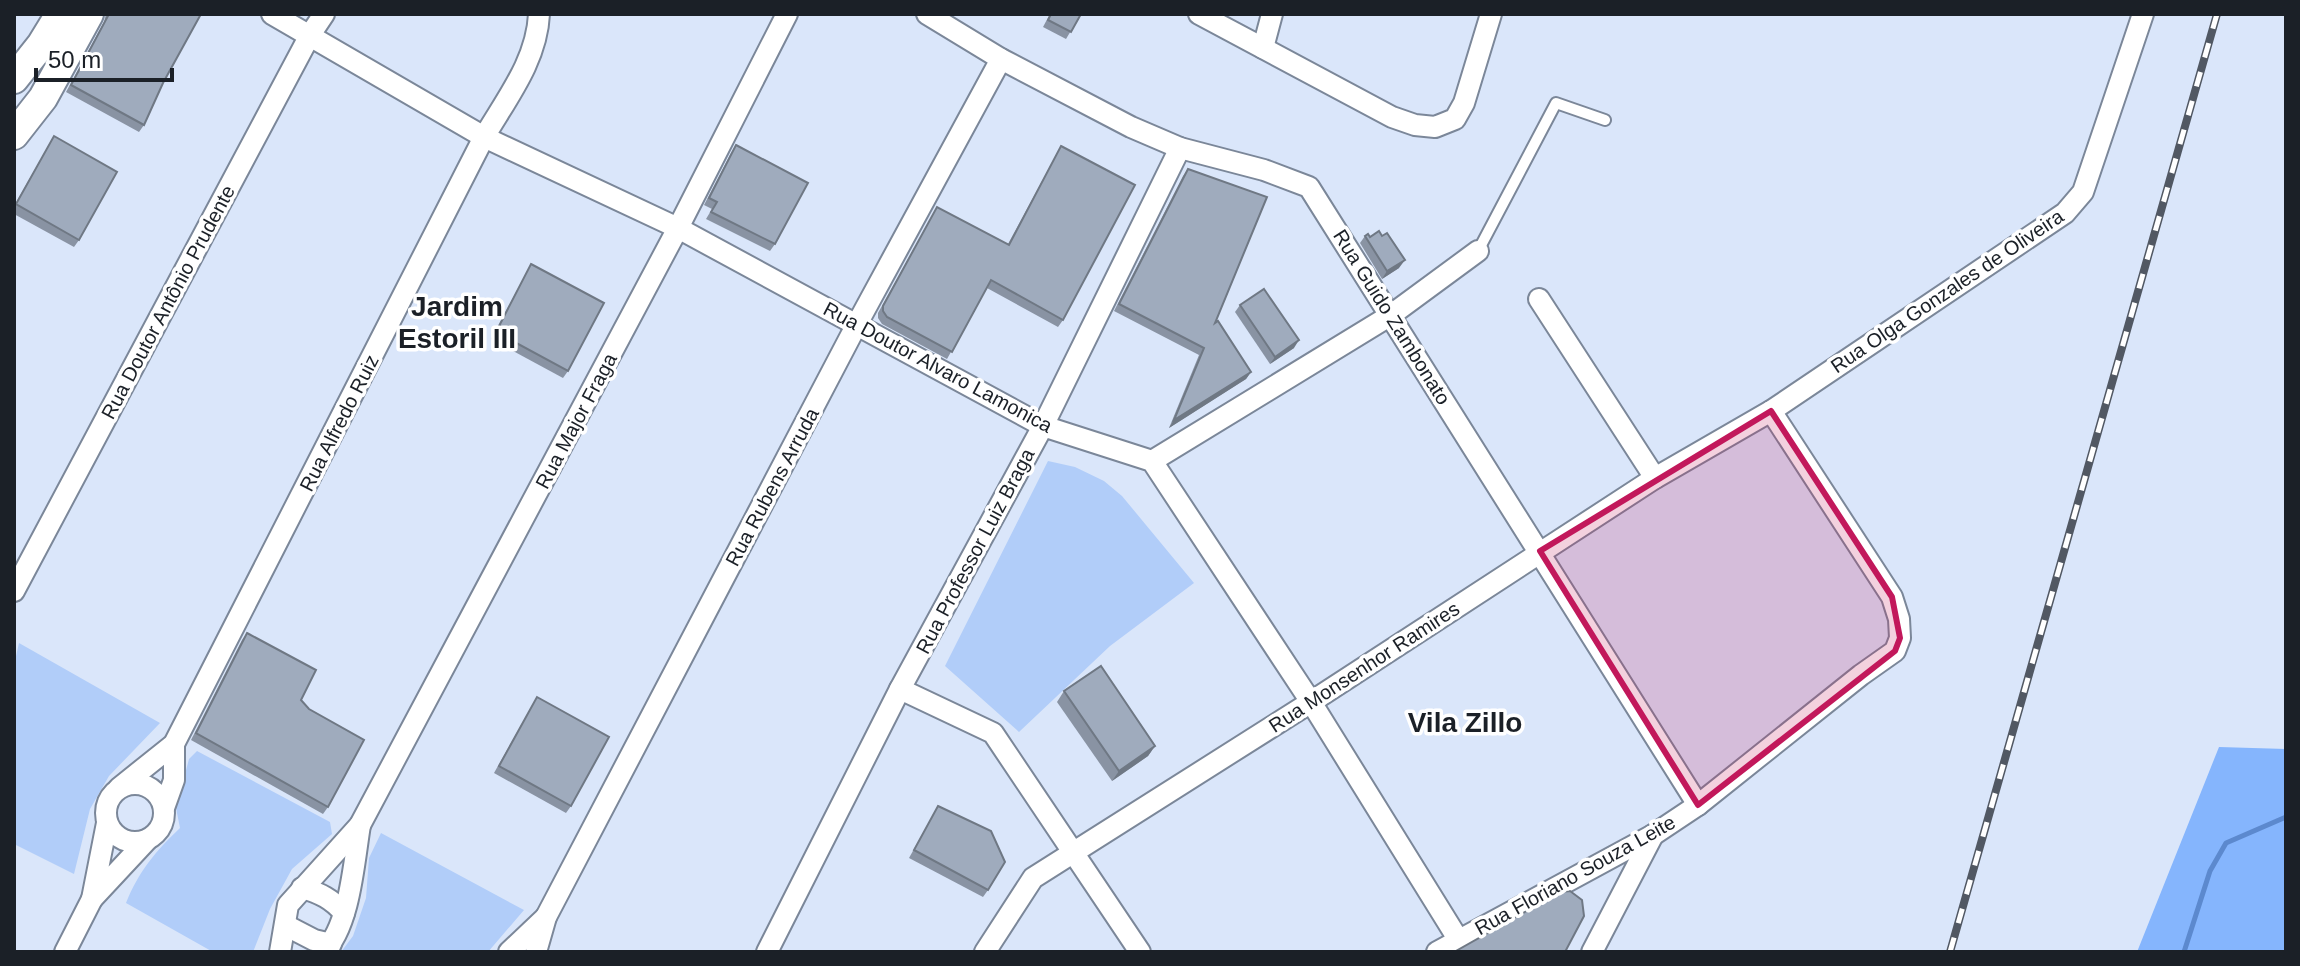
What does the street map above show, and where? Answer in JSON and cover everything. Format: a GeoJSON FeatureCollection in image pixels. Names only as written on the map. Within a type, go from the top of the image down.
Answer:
{"type":"FeatureCollection","features":[{"type":"Feature","properties":{"kind":"street"},"geometry":{"type":"LineString","coordinates":[[14,79],[60,14]]}},
{"type":"Feature","properties":{"kind":"street"},"geometry":{"type":"LineString","coordinates":[[14,135],[43,98],[89,14]]}},
{"type":"Feature","properties":{"kind":"street","name":"Rua Doutor Alvaro Lamonica"},"geometry":{"type":"LineString","coordinates":[[272,14],[484,137],[678,228],[1043,426],[1152,461]]}},
{"type":"Feature","properties":{"kind":"street","name":"Rua Doutor Antônio Prudente"},"geometry":{"type":"LineString","coordinates":[[14,591],[324,14]]}},
{"type":"Feature","properties":{"kind":"street","name":"Rua Alfredo Ruiz"},"geometry":{"type":"LineString","coordinates":[[65,952],[92,899],[107,823],[107,803],[119,788],[174,744],[484,137],[526,66],[538,31],[539,14]]}},
{"type":"Feature","properties":{"kind":"street","name":"Rua Major Fraga"},"geometry":{"type":"LineString","coordinates":[[280,952],[288,905],[360,825],[678,228],[787,14]]}},
{"type":"Feature","properties":{"kind":"street","name":"Rua Guido Zambonato"},"geometry":{"type":"LineString","coordinates":[[927,14],[1001,59],[1131,127],[1180,148],[1264,170],[1309,187],[1698,805]]}},
{"type":"Feature","properties":{"kind":"street"},"geometry":{"type":"LineString","coordinates":[[1199,14],[1392,117],[1415,125],[1435,127],[1455,119],[1464,103],[1491,14]]}},
{"type":"Feature","properties":{"kind":"street"},"geometry":{"type":"LineString","coordinates":[[1263,48],[1272,14]]}},
{"type":"Feature","properties":{"kind":"street","name":"Rua Olga Gonzales de Oliveira"},"geometry":{"type":"LineString","coordinates":[[1771,411],[2065,213],[2083,192],[2143,14]]}},
{"type":"Feature","properties":{"kind":"street","name":"Rua Rubens Arruda"},"geometry":{"type":"LineString","coordinates":[[536,952],[546,917],[857,324],[1001,59]]}},
{"type":"Feature","properties":{"kind":"street","name":"Rua Professor Luiz Braga"},"geometry":{"type":"LineString","coordinates":[[767,952],[900,689],[1043,426],[1180,148]]}},
{"type":"Feature","properties":{"kind":"street"},"geometry":{"type":"LineString","coordinates":[[1458,939],[1311,702],[1152,461],[1391,315],[1478,251]]}},
{"type":"Feature","properties":{"kind":"street"},"geometry":{"type":"LineString","coordinates":[[1539,299],[1655,478]]}},
{"type":"Feature","properties":{"kind":"street","name":"Rua Monsenhor Ramires"},"geometry":{"type":"LineString","coordinates":[[985,952],[1033,878],[1655,478],[1771,411]]}},
{"type":"Feature","properties":{"kind":"street","name":"Rua Floriano Souza Leite"},"geometry":{"type":"LineString","coordinates":[[1437,952],[1653,835],[1698,805],[1895,651],[1900,638],[1899,619],[1892,597],[1771,411]]}},
{"type":"Feature","properties":{"kind":"street"},"geometry":{"type":"LineString","coordinates":[[900,689],[993,733],[1140,952]]}},
{"type":"Feature","properties":{"kind":"street","name":"Rua Alfredo Ruiz"},"geometry":{"type":"LineString","coordinates":[[92,899],[161,827],[174,780],[174,744]]}},
{"type":"Feature","properties":{"kind":"street"},"geometry":{"type":"LineString","coordinates":[[119,788],[128,784],[147,786],[155,791],[164,808]]}},
{"type":"Feature","properties":{"kind":"street"},"geometry":{"type":"LineString","coordinates":[[107,823],[119,838],[138,842],[147,840]]}},
{"type":"Feature","properties":{"kind":"street","name":"Rua Major Fraga"},"geometry":{"type":"LineString","coordinates":[[285,925],[327,948],[340,929],[360,825]]}},
{"type":"Feature","properties":{"kind":"street"},"geometry":{"type":"LineString","coordinates":[[1592,952],[1653,835]]}},
{"type":"Feature","properties":{"kind":"street"},"geometry":{"type":"LineString","coordinates":[[302,888],[334,901],[344,913]]}},
{"type":"Feature","properties":{"kind":"street","name":"Rua Rubens Arruda"},"geometry":{"type":"LineString","coordinates":[[509,952],[546,917]]}},
{"type":"Feature","properties":{"kind":"lane"},"geometry":{"type":"LineString","coordinates":[[1478,251],[1556,103],[1605,120]]}},
{"type":"Feature","properties":{"kind":"highlighted area"},"geometry":{"type":"Polygon","coordinates":[[[1771,411],[1892,597],[1900,638],[1895,651],[1698,805],[1540,551],[1771,411]]]}},
{"type":"Feature","properties":{"kind":"shaded area"},"geometry":{"type":"Polygon","coordinates":[[[1048,461],[1075,467],[1104,481],[1122,496],[1194,583],[1110,646],[1019,732],[945,666],[1048,461]]]}},
{"type":"Feature","properties":{"kind":"shaded area"},"geometry":{"type":"Polygon","coordinates":[[[19,643],[160,723],[109,776],[90,809],[74,874],[14,844],[14,665],[19,643]]]}},
{"type":"Feature","properties":{"kind":"shaded area"},"geometry":{"type":"Polygon","coordinates":[[[2219,747],[2286,749],[2286,952],[2137,952],[2219,747]]]}},
{"type":"Feature","properties":{"kind":"shaded area"},"geometry":{"type":"Polygon","coordinates":[[[197,751],[330,822],[332,834],[292,869],[270,909],[253,952],[213,952],[126,903],[148,862],[180,828],[176,808],[189,759],[197,751]]]}},
{"type":"Feature","properties":{"kind":"shaded area"},"geometry":{"type":"Polygon","coordinates":[[[381,833],[524,910],[488,952],[341,952],[353,936],[366,898],[369,858],[381,833]]]}},
{"type":"Feature","properties":{"kind":"building"},"geometry":{"type":"Polygon","coordinates":[[[109,14],[201,14],[144,125],[71,85],[109,14]]]}},
{"type":"Feature","properties":{"kind":"building"},"geometry":{"type":"Polygon","coordinates":[[[1051,14],[1081,14],[1071,32],[1048,20],[1051,14]]]}},
{"type":"Feature","properties":{"kind":"building"},"geometry":{"type":"Polygon","coordinates":[[[54,136],[117,172],[79,240],[16,204],[54,136]]]}},
{"type":"Feature","properties":{"kind":"building"},"geometry":{"type":"Polygon","coordinates":[[[736,145],[808,183],[775,244],[711,212],[717,202],[709,198],[736,145]]]}},
{"type":"Feature","properties":{"kind":"building"},"geometry":{"type":"Polygon","coordinates":[[[1061,146],[1135,185],[1063,320],[991,280],[952,352],[887,317],[883,306],[937,207],[1009,245],[1061,146]]]}},
{"type":"Feature","properties":{"kind":"building"},"geometry":{"type":"Polygon","coordinates":[[[1188,169],[1267,197],[1215,323],[1218,321],[1251,372],[1174,420],[1204,348],[1119,304],[1188,169]]]}},
{"type":"Feature","properties":{"kind":"building"},"geometry":{"type":"Polygon","coordinates":[[[1379,231],[1382,236],[1387,233],[1405,260],[1387,271],[1365,236],[1368,234],[1370,237],[1379,231]]]}},
{"type":"Feature","properties":{"kind":"building"},"geometry":{"type":"Polygon","coordinates":[[[531,264],[604,303],[568,371],[496,332],[531,264]]]}},
{"type":"Feature","properties":{"kind":"building"},"geometry":{"type":"Polygon","coordinates":[[[1264,289],[1299,340],[1275,357],[1240,305],[1264,289]]]}},
{"type":"Feature","properties":{"kind":"building"},"geometry":{"type":"Polygon","coordinates":[[[247,633],[316,670],[301,700],[309,709],[364,740],[328,807],[196,733],[247,633]]]}},
{"type":"Feature","properties":{"kind":"building"},"geometry":{"type":"Polygon","coordinates":[[[1101,666],[1155,746],[1119,771],[1064,691],[1101,666]]]}},
{"type":"Feature","properties":{"kind":"building"},"geometry":{"type":"Polygon","coordinates":[[[537,697],[609,737],[571,806],[499,766],[537,697]]]}},
{"type":"Feature","properties":{"kind":"building"},"geometry":{"type":"Polygon","coordinates":[[[938,806],[991,831],[1005,862],[988,890],[914,850],[938,806]]]}},
{"type":"Feature","properties":{"kind":"building"},"geometry":{"type":"Polygon","coordinates":[[[1570,891],[1582,900],[1584,916],[1565,952],[1456,951],[1560,892],[1570,891]]]}},
{"type":"Feature","properties":{"kind":"waterway"},"geometry":{"type":"LineString","coordinates":[[2184,952],[2210,871],[2226,843],[2286,817]]}},
{"type":"Feature","properties":{"kind":"railway"},"geometry":{"type":"LineString","coordinates":[[1950,952],[2217,14]]}},
{"type":"Feature","properties":{"kind":"district","name":"Jardim Estoril III"},"geometry":{"type":"Point","coordinates":[457,322]}},
{"type":"Feature","properties":{"kind":"district","name":"Vila Zillo"},"geometry":{"type":"Point","coordinates":[1465,722]}}]}
